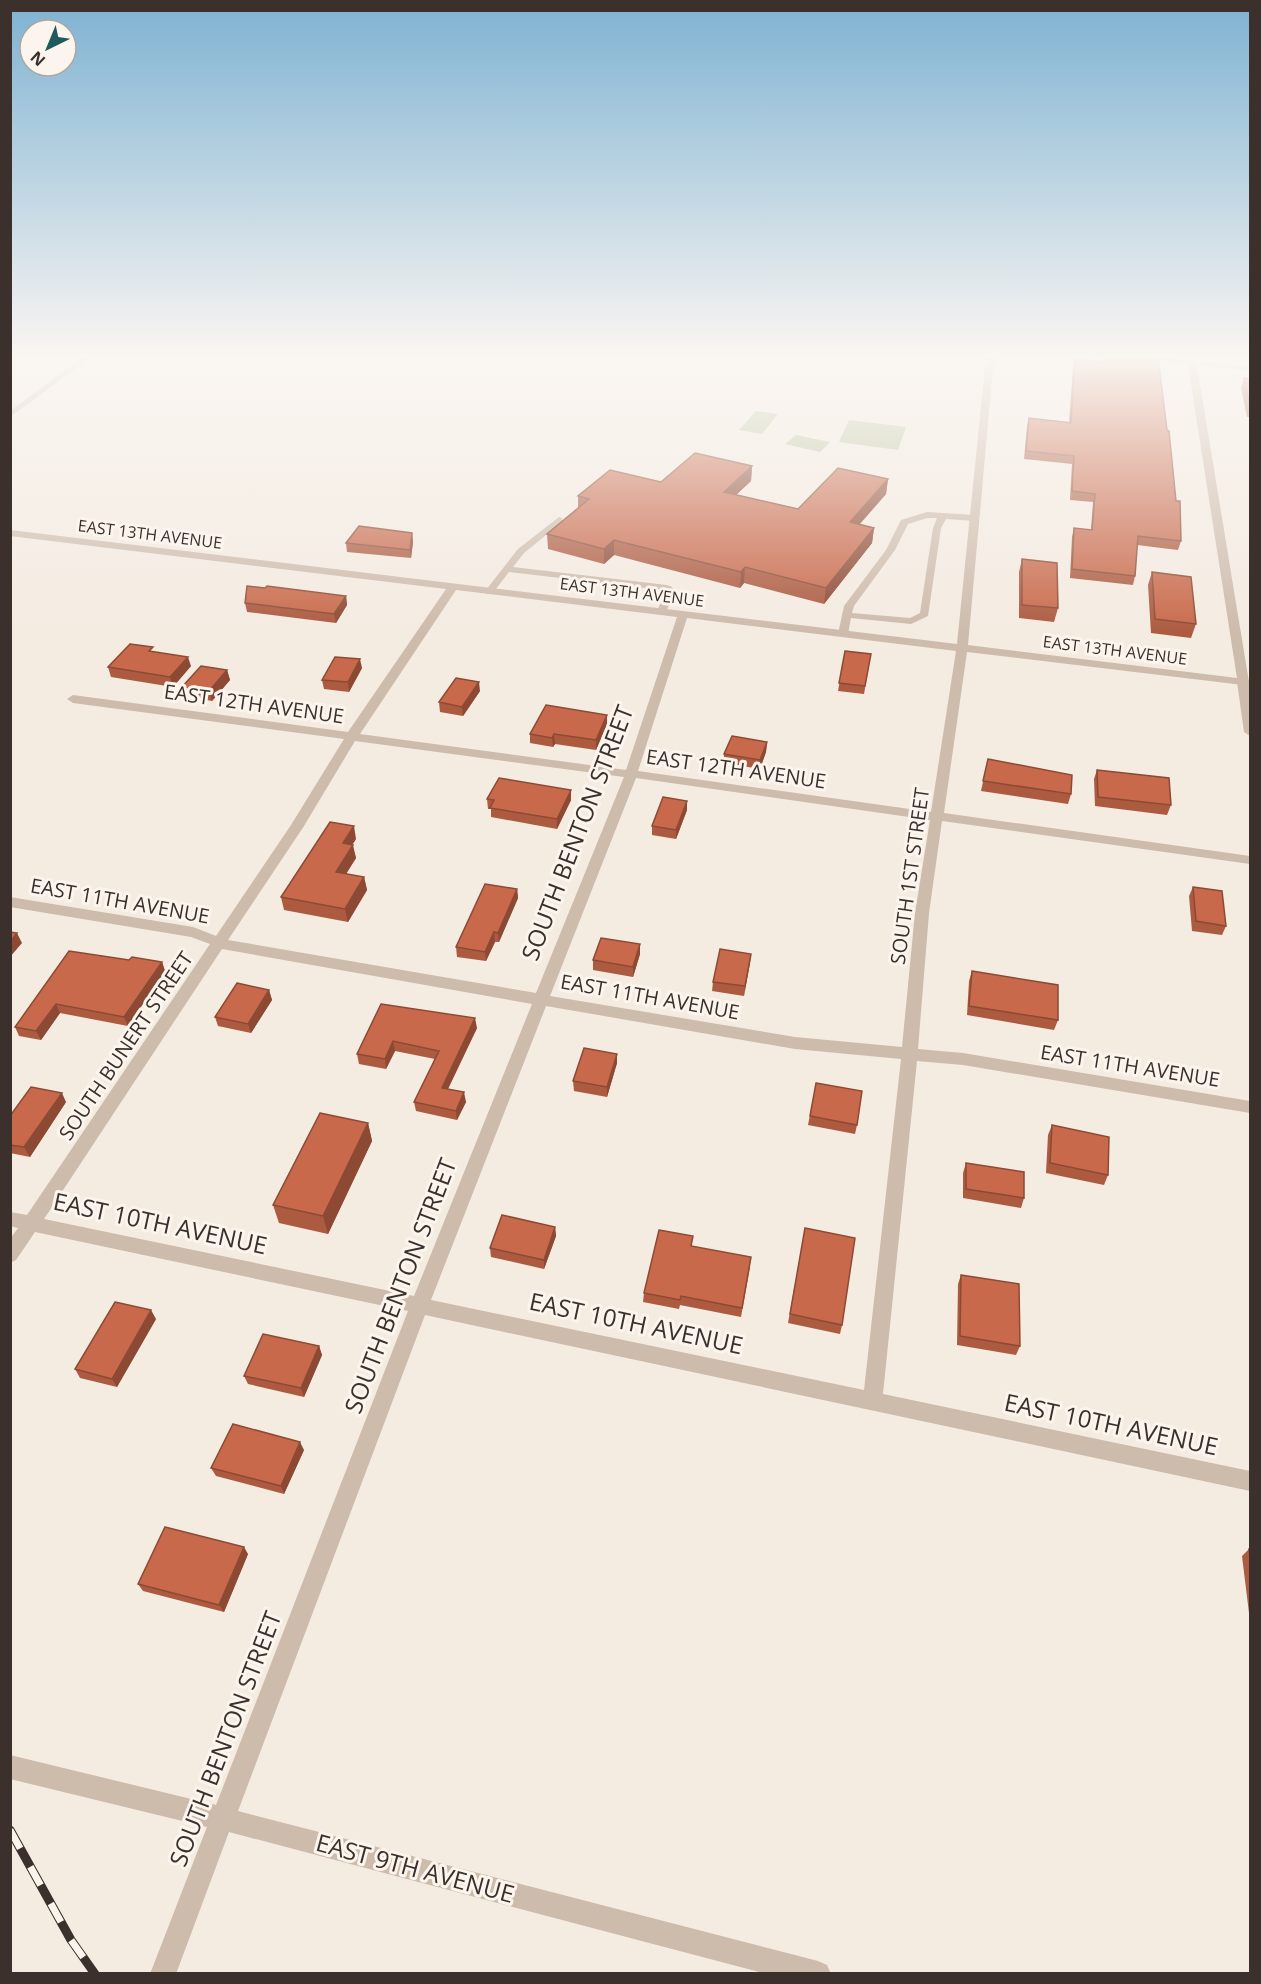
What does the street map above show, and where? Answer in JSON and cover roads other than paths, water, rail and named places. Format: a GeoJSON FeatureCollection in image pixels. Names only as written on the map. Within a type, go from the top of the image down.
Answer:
{"type":"FeatureCollection","features":[{"type":"Feature","properties":{"kind":"street","name":"SOUTH 1ST STREET"},"geometry":{"type":"LineString","coordinates":[[873,1401],[901,1151],[922,913],[962,648],[981,450]]}},
{"type":"Feature","properties":{"kind":"street"},"geometry":{"type":"LineString","coordinates":[[1207,450],[1247,682],[1251,732]]}},
{"type":"Feature","properties":{"kind":"street","name":"EAST 13TH AVENUE"},"geometry":{"type":"LineString","coordinates":[[10,533],[1247,682]]}},
{"type":"Feature","properties":{"kind":"street","name":"SOUTH BUNERT STREET"},"geometry":{"type":"LineString","coordinates":[[10,1255],[297,826],[352,736],[452,588]]}},
{"type":"Feature","properties":{"kind":"street","name":"SOUTH BENTON STREET"},"geometry":{"type":"LineString","coordinates":[[163,1974],[420,1304],[631,774],[683,615]]}},
{"type":"Feature","properties":{"kind":"street","name":"EAST 12TH AVENUE"},"geometry":{"type":"LineString","coordinates":[[73,699],[1251,860]]}},
{"type":"Feature","properties":{"kind":"street","name":"EAST 11TH AVENUE"},"geometry":{"type":"LineString","coordinates":[[10,902],[194,932],[231,947],[795,1044],[963,1059],[1251,1107]]}},
{"type":"Feature","properties":{"kind":"street","name":"EAST 10TH AVENUE"},"geometry":{"type":"LineString","coordinates":[[10,1219],[1251,1481]]}},
{"type":"Feature","properties":{"kind":"street","name":"EAST 9TH AVENUE"},"geometry":{"type":"LineString","coordinates":[[10,1767],[224,1819],[818,1974]]}},
{"type":"Feature","properties":{"kind":"lane"},"geometry":{"type":"LineString","coordinates":[[846,615],[911,621],[925,614],[937,528],[943,514]]}},
{"type":"Feature","properties":{"kind":"lane"},"geometry":{"type":"LineString","coordinates":[[843,634],[849,606],[890,550],[904,522],[919,516],[943,514],[975,518]]}},
{"type":"Feature","properties":{"kind":"lane"},"geometry":{"type":"LineString","coordinates":[[489,592],[521,551],[559,520]]}},
{"type":"Feature","properties":{"kind":"lane"},"geometry":{"type":"LineString","coordinates":[[507,569],[664,587],[669,589],[670,594],[661,613]]}},
{"type":"Feature","properties":{"kind":"railway"},"geometry":{"type":"LineString","coordinates":[[10,1830],[71,1940],[95,1974]]}}]}
